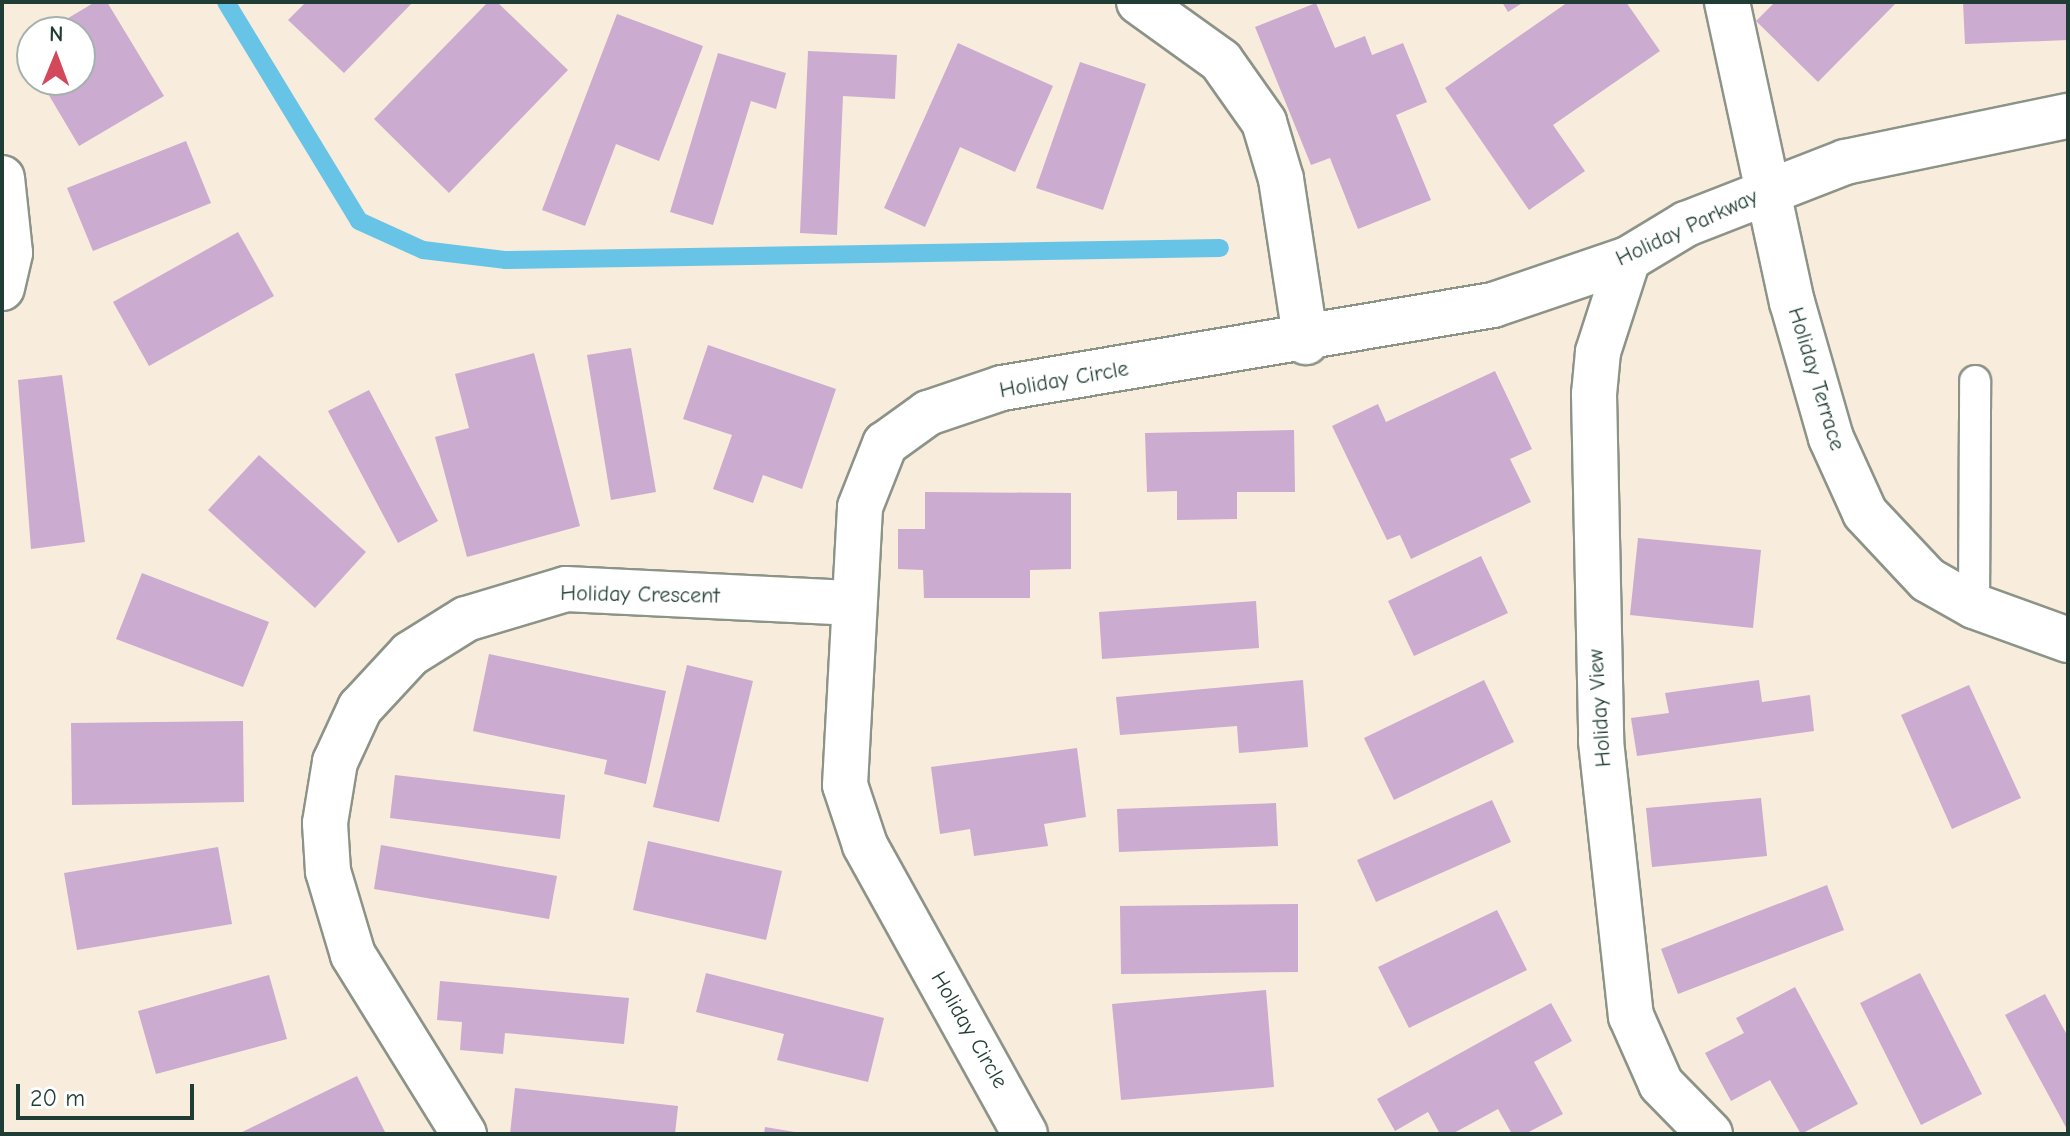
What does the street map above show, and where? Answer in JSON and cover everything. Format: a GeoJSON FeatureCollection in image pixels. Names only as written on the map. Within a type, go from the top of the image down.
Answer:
{"type":"FeatureCollection","features":[{"type":"Feature","properties":{"kind":"street"},"geometry":{"type":"LineString","coordinates":[[1139,2],[1221,61],[1264,122],[1281,179],[1306,342]]}},
{"type":"Feature","properties":{"kind":"street","name":"Holiday Terrace"},"geometry":{"type":"LineString","coordinates":[[1727,2],[1771,188],[1792,302],[1831,438],[1865,513],[1928,580],[1974,606],[2068,640]]}},
{"type":"Feature","properties":{"kind":"street","name":"Holiday Parkway"},"geometry":{"type":"LineString","coordinates":[[1306,342],[1493,305],[1628,259],[1771,188],[1845,162],[2068,116]]}},
{"type":"Feature","properties":{"kind":"street"},"geometry":{"type":"LineString","coordinates":[[2,178],[10,253],[2,288]]}},
{"type":"Feature","properties":{"kind":"street","name":"Holiday View"},"geometry":{"type":"LineString","coordinates":[[1628,259],[1598,352],[1594,394],[1601,741],[1631,1016],[1661,1084],[1710,1134]]}},
{"type":"Feature","properties":{"kind":"street","name":"Holiday Circle"},"geometry":{"type":"LineString","coordinates":[[1025,1134],[865,845],[845,785],[850,603],[860,507],[875,460],[928,413],[1002,388],[1306,342]]}},
{"type":"Feature","properties":{"kind":"street","name":"Holiday Crescent"},"geometry":{"type":"LineString","coordinates":[[464,1134],[353,955],[328,871],[325,823],[335,762],[360,708],[410,654],[466,619],[566,589],[850,603]]}},
{"type":"Feature","properties":{"kind":"lane"},"geometry":{"type":"LineString","coordinates":[[1974,606],[1975,381]]}},
{"type":"Feature","properties":{"kind":"building"},"geometry":{"type":"Polygon","coordinates":[[[95,2],[107,2],[164,96],[79,146],[49,96],[96,96],[96,16],[72,16],[95,2]]]}},
{"type":"Feature","properties":{"kind":"building"},"geometry":{"type":"Polygon","coordinates":[[[306,2],[413,2],[344,73],[288,20],[306,2]]]}},
{"type":"Feature","properties":{"kind":"building"},"geometry":{"type":"Polygon","coordinates":[[[488,2],[497,2],[568,70],[449,193],[374,119],[488,2]]]}},
{"type":"Feature","properties":{"kind":"building"},"geometry":{"type":"Polygon","coordinates":[[[1502,2],[1524,2],[1508,12],[1502,2]]]}},
{"type":"Feature","properties":{"kind":"building"},"geometry":{"type":"Polygon","coordinates":[[[1568,2],[1626,2],[1660,51],[1553,125],[1585,171],[1529,210],[1445,88],[1568,2]]]}},
{"type":"Feature","properties":{"kind":"building"},"geometry":{"type":"Polygon","coordinates":[[[1775,2],[1897,2],[1818,82],[1756,21],[1775,2]]]}},
{"type":"Feature","properties":{"kind":"building"},"geometry":{"type":"Polygon","coordinates":[[[1963,2],[2068,2],[2068,40],[1965,44],[1963,2]]]}},
{"type":"Feature","properties":{"kind":"building"},"geometry":{"type":"Polygon","coordinates":[[[1316,3],[1335,48],[1365,36],[1372,55],[1403,43],[1427,102],[1396,115],[1431,200],[1358,229],[1330,158],[1311,165],[1255,27],[1316,3]]]}},
{"type":"Feature","properties":{"kind":"building"},"geometry":{"type":"Polygon","coordinates":[[[617,14],[703,46],[659,161],[616,144],[585,226],[542,210],[617,14]]]}},
{"type":"Feature","properties":{"kind":"building"},"geometry":{"type":"Polygon","coordinates":[[[958,43],[1053,86],[1015,172],[960,147],[925,227],[884,208],[958,43]]]}},
{"type":"Feature","properties":{"kind":"building"},"geometry":{"type":"Polygon","coordinates":[[[808,51],[897,55],[895,99],[843,96],[837,235],[800,233],[808,51]]]}},
{"type":"Feature","properties":{"kind":"building"},"geometry":{"type":"Polygon","coordinates":[[[718,53],[786,73],[776,109],[751,101],[713,225],[670,212],[718,53]]]}},
{"type":"Feature","properties":{"kind":"building"},"geometry":{"type":"Polygon","coordinates":[[[1080,62],[1146,84],[1103,210],[1036,188],[1080,62]]]}},
{"type":"Feature","properties":{"kind":"building"},"geometry":{"type":"Polygon","coordinates":[[[186,141],[211,203],[93,251],[67,188],[186,141]]]}},
{"type":"Feature","properties":{"kind":"building"},"geometry":{"type":"Polygon","coordinates":[[[238,232],[274,296],[149,366],[113,302],[238,232]]]}},
{"type":"Feature","properties":{"kind":"building"},"geometry":{"type":"Polygon","coordinates":[[[708,345],[836,389],[802,489],[763,475],[753,503],[713,489],[732,435],[683,419],[708,345]]]}},
{"type":"Feature","properties":{"kind":"building"},"geometry":{"type":"Polygon","coordinates":[[[631,348],[656,492],[611,500],[587,355],[631,348]]]}},
{"type":"Feature","properties":{"kind":"building"},"geometry":{"type":"Polygon","coordinates":[[[534,353],[580,526],[467,557],[435,437],[469,428],[455,374],[534,353]]]}},
{"type":"Feature","properties":{"kind":"building"},"geometry":{"type":"Polygon","coordinates":[[[1495,371],[1532,449],[1510,459],[1531,502],[1411,559],[1400,535],[1387,540],[1332,426],[1378,404],[1386,422],[1495,371]]]}},
{"type":"Feature","properties":{"kind":"building"},"geometry":{"type":"Polygon","coordinates":[[[62,375],[85,542],[31,549],[18,380],[62,375]]]}},
{"type":"Feature","properties":{"kind":"building"},"geometry":{"type":"Polygon","coordinates":[[[369,390],[438,521],[398,543],[328,411],[369,390]]]}},
{"type":"Feature","properties":{"kind":"building"},"geometry":{"type":"Polygon","coordinates":[[[1294,430],[1295,492],[1237,492],[1237,519],[1177,520],[1177,491],[1147,492],[1145,433],[1294,430]]]}},
{"type":"Feature","properties":{"kind":"building"},"geometry":{"type":"Polygon","coordinates":[[[259,455],[366,552],[315,608],[208,510],[259,455]]]}},
{"type":"Feature","properties":{"kind":"building"},"geometry":{"type":"Polygon","coordinates":[[[925,492],[1071,493],[1071,569],[1030,570],[1030,598],[924,598],[923,570],[898,569],[898,529],[925,529],[925,492]]]}},
{"type":"Feature","properties":{"kind":"building"},"geometry":{"type":"Polygon","coordinates":[[[1638,538],[1761,550],[1753,628],[1630,615],[1638,538]]]}},
{"type":"Feature","properties":{"kind":"building"},"geometry":{"type":"Polygon","coordinates":[[[1481,556],[1508,613],[1414,656],[1388,601],[1481,556]]]}},
{"type":"Feature","properties":{"kind":"building"},"geometry":{"type":"Polygon","coordinates":[[[142,573],[269,622],[243,687],[116,639],[142,573]]]}},
{"type":"Feature","properties":{"kind":"building"},"geometry":{"type":"Polygon","coordinates":[[[1256,601],[1259,648],[1102,659],[1099,612],[1256,601]]]}},
{"type":"Feature","properties":{"kind":"building"},"geometry":{"type":"Polygon","coordinates":[[[489,654],[666,691],[646,784],[604,774],[607,760],[473,731],[489,654]]]}},
{"type":"Feature","properties":{"kind":"building"},"geometry":{"type":"Polygon","coordinates":[[[687,665],[753,681],[719,822],[653,807],[687,665]]]}},
{"type":"Feature","properties":{"kind":"building"},"geometry":{"type":"Polygon","coordinates":[[[1303,680],[1308,747],[1239,753],[1237,726],[1120,735],[1116,697],[1303,680]]]}},
{"type":"Feature","properties":{"kind":"building"},"geometry":{"type":"Polygon","coordinates":[[[1484,680],[1514,742],[1394,800],[1364,738],[1484,680]]]}},
{"type":"Feature","properties":{"kind":"building"},"geometry":{"type":"Polygon","coordinates":[[[1759,680],[1762,702],[1810,695],[1814,731],[1637,756],[1631,718],[1669,713],[1665,693],[1759,680]]]}},
{"type":"Feature","properties":{"kind":"building"},"geometry":{"type":"Polygon","coordinates":[[[1969,685],[2021,798],[1952,829],[1901,715],[1969,685]]]}},
{"type":"Feature","properties":{"kind":"building"},"geometry":{"type":"Polygon","coordinates":[[[243,721],[244,802],[72,805],[71,723],[243,721]]]}},
{"type":"Feature","properties":{"kind":"building"},"geometry":{"type":"Polygon","coordinates":[[[1077,748],[1086,817],[1044,824],[1048,846],[974,856],[970,829],[940,834],[931,767],[1077,748]]]}},
{"type":"Feature","properties":{"kind":"building"},"geometry":{"type":"Polygon","coordinates":[[[395,775],[565,795],[560,839],[390,818],[395,775]]]}},
{"type":"Feature","properties":{"kind":"building"},"geometry":{"type":"Polygon","coordinates":[[[1761,798],[1767,856],[1652,867],[1646,808],[1761,798]]]}},
{"type":"Feature","properties":{"kind":"building"},"geometry":{"type":"Polygon","coordinates":[[[1492,800],[1511,842],[1376,902],[1357,860],[1492,800]]]}},
{"type":"Feature","properties":{"kind":"building"},"geometry":{"type":"Polygon","coordinates":[[[1276,803],[1278,846],[1119,852],[1117,809],[1276,803]]]}},
{"type":"Feature","properties":{"kind":"building"},"geometry":{"type":"Polygon","coordinates":[[[648,841],[782,871],[766,940],[633,910],[648,841]]]}},
{"type":"Feature","properties":{"kind":"building"},"geometry":{"type":"Polygon","coordinates":[[[381,845],[557,876],[549,919],[374,889],[381,845]]]}},
{"type":"Feature","properties":{"kind":"building"},"geometry":{"type":"Polygon","coordinates":[[[218,847],[232,924],[77,950],[64,873],[218,847]]]}},
{"type":"Feature","properties":{"kind":"building"},"geometry":{"type":"Polygon","coordinates":[[[1827,885],[1844,930],[1678,994],[1661,949],[1827,885]]]}},
{"type":"Feature","properties":{"kind":"building"},"geometry":{"type":"Polygon","coordinates":[[[1298,904],[1298,972],[1121,974],[1120,906],[1298,904]]]}},
{"type":"Feature","properties":{"kind":"building"},"geometry":{"type":"Polygon","coordinates":[[[1497,910],[1527,970],[1409,1028],[1378,967],[1497,910]]]}},
{"type":"Feature","properties":{"kind":"building"},"geometry":{"type":"Polygon","coordinates":[[[706,973],[884,1018],[868,1082],[777,1060],[784,1034],[696,1012],[706,973]]]}},
{"type":"Feature","properties":{"kind":"building"},"geometry":{"type":"Polygon","coordinates":[[[1920,973],[1982,1094],[1921,1125],[1860,1003],[1920,973]]]}},
{"type":"Feature","properties":{"kind":"building"},"geometry":{"type":"Polygon","coordinates":[[[269,975],[287,1039],[156,1074],[138,1011],[269,975]]]}},
{"type":"Feature","properties":{"kind":"building"},"geometry":{"type":"Polygon","coordinates":[[[440,981],[629,998],[624,1044],[505,1033],[503,1054],[460,1050],[462,1022],[437,1020],[440,981]]]}},
{"type":"Feature","properties":{"kind":"building"},"geometry":{"type":"Polygon","coordinates":[[[1795,987],[1858,1104],[1801,1134],[1770,1080],[1731,1101],[1705,1053],[1744,1033],[1736,1018],[1795,987]]]}},
{"type":"Feature","properties":{"kind":"building"},"geometry":{"type":"Polygon","coordinates":[[[1266,990],[1274,1087],[1121,1100],[1112,1004],[1266,990]]]}},
{"type":"Feature","properties":{"kind":"building"},"geometry":{"type":"Polygon","coordinates":[[[2045,994],[2068,1037],[2068,1131],[2005,1015],[2045,994]]]}},
{"type":"Feature","properties":{"kind":"building"},"geometry":{"type":"Polygon","coordinates":[[[1551,1003],[1572,1041],[1534,1062],[1563,1114],[1525,1134],[1512,1134],[1498,1109],[1452,1134],[1440,1134],[1428,1112],[1395,1131],[1377,1099],[1551,1003]]]}},
{"type":"Feature","properties":{"kind":"building"},"geometry":{"type":"Polygon","coordinates":[[[357,1076],[386,1134],[238,1134],[357,1076]]]}},
{"type":"Feature","properties":{"kind":"building"},"geometry":{"type":"Polygon","coordinates":[[[515,1088],[678,1106],[675,1134],[510,1134],[515,1088]]]}},
{"type":"Feature","properties":{"kind":"building"},"geometry":{"type":"Polygon","coordinates":[[[765,1127],[795,1132],[795,1134],[764,1134],[765,1127]]]}},
{"type":"Feature","properties":{"kind":"waterway"},"geometry":{"type":"LineString","coordinates":[[226,2],[359,221],[423,250],[506,260],[1220,248]]}}]}
